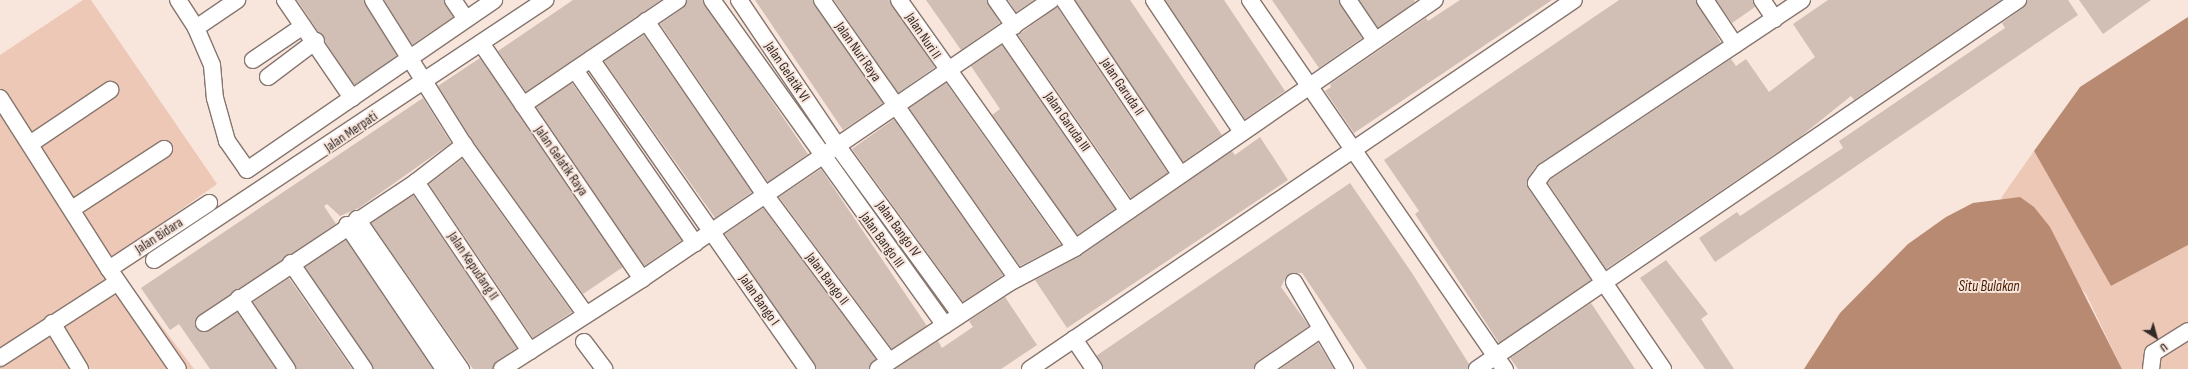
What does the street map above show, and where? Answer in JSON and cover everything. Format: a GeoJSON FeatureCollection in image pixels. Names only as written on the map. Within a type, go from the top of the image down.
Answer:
{"type":"FeatureCollection","features":[{"type":"Feature","properties":{"kind":"street"},"geometry":{"type":"LineString","coordinates":[[178,0],[196,28],[212,64],[216,98],[227,141],[247,170],[494,0]]}},
{"type":"Feature","properties":{"kind":"street"},"geometry":{"type":"LineString","coordinates":[[196,28],[237,0]]}},
{"type":"Feature","properties":{"kind":"street"},"geometry":{"type":"LineString","coordinates":[[285,0],[316,42],[352,98]]}},
{"type":"Feature","properties":{"kind":"street"},"geometry":{"type":"LineString","coordinates":[[373,0],[411,58],[464,145],[586,315]]}},
{"type":"Feature","properties":{"kind":"street"},"geometry":{"type":"LineString","coordinates":[[453,0],[466,19]]}},
{"type":"Feature","properties":{"kind":"street","name":"Jalan Merpati"},"geometry":{"type":"LineString","coordinates":[[154,260],[425,82],[546,0]]}},
{"type":"Feature","properties":{"kind":"street"},"geometry":{"type":"LineString","coordinates":[[523,105],[678,0]]}},
{"type":"Feature","properties":{"kind":"street","name":"Jalan Bango III"},"geometry":{"type":"LineString","coordinates":[[712,0],[820,154],[945,325]]}},
{"type":"Feature","properties":{"kind":"street","name":"Jalan Gelatik VI"},"geometry":{"type":"LineString","coordinates":[[739,0],[836,144]]}},
{"type":"Feature","properties":{"kind":"street","name":"Jalan Nuri Raya"},"geometry":{"type":"LineString","coordinates":[[822,0],[1017,278]]}},
{"type":"Feature","properties":{"kind":"street","name":"Jalan Nuri II"},"geometry":{"type":"LineString","coordinates":[[900,0],[951,69]]}},
{"type":"Feature","properties":{"kind":"street"},"geometry":{"type":"LineString","coordinates":[[910,0],[951,69],[1075,248]]}},
{"type":"Feature","properties":{"kind":"street","name":"Jalan Garuda III"},"geometry":{"type":"LineString","coordinates":[[996,0],[1010,30],[1128,211]]}},
{"type":"Feature","properties":{"kind":"street"},"geometry":{"type":"LineString","coordinates":[[502,369],[642,279],[766,196],[820,154],[895,103],[951,69],[1010,30],[1051,0]]}},
{"type":"Feature","properties":{"kind":"street","name":"Jalan Garuda II"},"geometry":{"type":"LineString","coordinates":[[1064,0],[1180,174]]}},
{"type":"Feature","properties":{"kind":"street"},"geometry":{"type":"LineString","coordinates":[[1154,0],[1242,132]]}},
{"type":"Feature","properties":{"kind":"street"},"geometry":{"type":"LineString","coordinates":[[1250,0],[1353,152],[1501,363]]}},
{"type":"Feature","properties":{"kind":"street"},"geometry":{"type":"LineString","coordinates":[[1348,0],[1375,40]]}},
{"type":"Feature","properties":{"kind":"street"},"geometry":{"type":"LineString","coordinates":[[1030,369],[1353,152],[1574,0]]}},
{"type":"Feature","properties":{"kind":"street"},"geometry":{"type":"LineString","coordinates":[[1705,0],[1735,44]]}},
{"type":"Feature","properties":{"kind":"street"},"geometry":{"type":"LineString","coordinates":[[1762,0],[1775,19]]}},
{"type":"Feature","properties":{"kind":"street"},"geometry":{"type":"LineString","coordinates":[[1663,369],[1536,183],[1544,172],[1802,0]]}},
{"type":"Feature","properties":{"kind":"street"},"geometry":{"type":"LineString","coordinates":[[1477,369],[1501,363],[1604,284],[2018,0]]}},
{"type":"Feature","properties":{"kind":"street"},"geometry":{"type":"LineString","coordinates":[[883,365],[1017,278],[1075,248],[1428,2]]}},
{"type":"Feature","properties":{"kind":"street","name":"Jalan Bango II"},"geometry":{"type":"LineString","coordinates":[[646,21],[883,365]]}},
{"type":"Feature","properties":{"kind":"street"},"geometry":{"type":"LineString","coordinates":[[253,60],[303,26]]}},
{"type":"Feature","properties":{"kind":"street"},"geometry":{"type":"LineString","coordinates":[[268,77],[316,42]]}},
{"type":"Feature","properties":{"kind":"street","name":"Jalan Gelatik Raya"},"geometry":{"type":"LineString","coordinates":[[481,43],[642,279]]}},
{"type":"Feature","properties":{"kind":"street","name":"Jalan Bango I"},"geometry":{"type":"LineString","coordinates":[[591,59],[617,93],[711,232],[807,369]]}},
{"type":"Feature","properties":{"kind":"street"},"geometry":{"type":"LineString","coordinates":[[576,70],[694,243]]}},
{"type":"Feature","properties":{"kind":"street"},"geometry":{"type":"LineString","coordinates":[[30,144],[110,90]]}},
{"type":"Feature","properties":{"kind":"street"},"geometry":{"type":"LineString","coordinates":[[601,105],[617,93]]}},
{"type":"Feature","properties":{"kind":"street"},"geometry":{"type":"LineString","coordinates":[[0,98],[113,275],[178,369]]}},
{"type":"Feature","properties":{"kind":"street","name":"Jalan Bango IV"},"geometry":{"type":"LineString","coordinates":[[836,144],[960,314]]}},
{"type":"Feature","properties":{"kind":"street"},"geometry":{"type":"LineString","coordinates":[[204,323],[352,222],[416,182],[464,145]]}},
{"type":"Feature","properties":{"kind":"street"},"geometry":{"type":"LineString","coordinates":[[72,209],[164,148]]}},
{"type":"Feature","properties":{"kind":"street","name":"Jalan Kepudang II"},"geometry":{"type":"LineString","coordinates":[[416,182],[530,351]]}},
{"type":"Feature","properties":{"kind":"street","name":"Jalan Bidara"},"geometry":{"type":"LineString","coordinates":[[0,358],[52,323],[209,203]]}},
{"type":"Feature","properties":{"kind":"street"},"geometry":{"type":"LineString","coordinates":[[352,222],[444,369]]}},
{"type":"Feature","properties":{"kind":"street"},"geometry":{"type":"LineString","coordinates":[[352,222],[461,369]]}},
{"type":"Feature","properties":{"kind":"street"},"geometry":{"type":"LineString","coordinates":[[291,263],[364,369]]}},
{"type":"Feature","properties":{"kind":"street"},"geometry":{"type":"LineString","coordinates":[[1294,282],[1320,330],[1345,369]]}},
{"type":"Feature","properties":{"kind":"street"},"geometry":{"type":"LineString","coordinates":[[239,298],[287,369]]}},
{"type":"Feature","properties":{"kind":"street"},"geometry":{"type":"LineString","coordinates":[[52,323],[80,369]]}},
{"type":"Feature","properties":{"kind":"street"},"geometry":{"type":"LineString","coordinates":[[1263,369],[1320,330]]}},
{"type":"Feature","properties":{"kind":"street"},"geometry":{"type":"LineString","coordinates":[[2151,369],[2153,353],[2188,331]]}},
{"type":"Feature","properties":{"kind":"street"},"geometry":{"type":"LineString","coordinates":[[1074,339],[1094,369]]}},
{"type":"Feature","properties":{"kind":"street"},"geometry":{"type":"LineString","coordinates":[[584,342],[604,369]]}},
{"type":"Feature","properties":{"kind":"shaded area"},"geometry":{"type":"Polygon","coordinates":[[[83,0],[91,0],[217,184],[111,259],[194,369],[0,369],[0,55],[83,0]]]}},
{"type":"Feature","properties":{"kind":"shaded area"},"geometry":{"type":"Polygon","coordinates":[[[2034,151],[2111,286],[2188,245],[2188,369],[2122,369],[2086,294],[2001,198],[2034,151]]]}},
{"type":"Feature","properties":{"kind":"water"},"geometry":{"type":"Polygon","coordinates":[[[2188,17],[2188,245],[2111,286],[2034,151],[2080,87],[2188,17]]]}},
{"type":"Feature","properties":{"kind":"water","name":"Situ Bulakan"},"geometry":{"type":"Polygon","coordinates":[[[2020,197],[2034,207],[2050,227],[2122,369],[1804,369],[1840,313],[1908,244],[1946,217],[1973,203],[2020,197]]]}},
{"type":"Feature","properties":{"kind":"building"},"geometry":{"type":"Polygon","coordinates":[[[297,0],[364,0],[397,56],[354,85],[297,0]]]}},
{"type":"Feature","properties":{"kind":"building"},"geometry":{"type":"Polygon","coordinates":[[[384,0],[444,0],[453,17],[412,45],[384,0]]]}},
{"type":"Feature","properties":{"kind":"building"},"geometry":{"type":"Polygon","coordinates":[[[573,0],[661,0],[526,92],[498,51],[573,0]]]}},
{"type":"Feature","properties":{"kind":"building"},"geometry":{"type":"Polygon","coordinates":[[[687,0],[703,0],[808,154],[768,182],[660,24],[683,8],[687,0]]]}},
{"type":"Feature","properties":{"kind":"building"},"geometry":{"type":"Polygon","coordinates":[[[755,0],[813,0],[883,103],[843,130],[755,0]]]}},
{"type":"Feature","properties":{"kind":"building"},"geometry":{"type":"Polygon","coordinates":[[[834,0],[890,0],[935,67],[898,93],[834,0]]]}},
{"type":"Feature","properties":{"kind":"building"},"geometry":{"type":"Polygon","coordinates":[[[926,0],[987,0],[1000,23],[961,50],[926,0]]]}},
{"type":"Feature","properties":{"kind":"building"},"geometry":{"type":"Polygon","coordinates":[[[1008,0],[1034,0],[1016,12],[1008,0]]]}},
{"type":"Feature","properties":{"kind":"building"},"geometry":{"type":"Polygon","coordinates":[[[1075,0],[1130,0],[1222,135],[1183,162],[1075,0]]]}},
{"type":"Feature","properties":{"kind":"building"},"geometry":{"type":"Polygon","coordinates":[[[1165,0],[1224,0],[1285,91],[1245,119],[1165,0]]]}},
{"type":"Feature","properties":{"kind":"building"},"geometry":{"type":"Polygon","coordinates":[[[1272,0],[1339,0],[1362,38],[1319,68],[1272,0]]]}},
{"type":"Feature","properties":{"kind":"building"},"geometry":{"type":"Polygon","coordinates":[[[1359,0],[1414,0],[1415,2],[1378,28],[1359,0]]]}},
{"type":"Feature","properties":{"kind":"building"},"geometry":{"type":"Polygon","coordinates":[[[1460,0],[1552,0],[1354,133],[1325,91],[1331,87],[1330,84],[1426,18],[1428,21],[1460,0]]]}},
{"type":"Feature","properties":{"kind":"building"},"geometry":{"type":"Polygon","coordinates":[[[1619,0],[1696,0],[1721,43],[1536,166],[1528,178],[1528,188],[1591,280],[1499,343],[1415,214],[1419,211],[1384,160],[1619,0]]]}},
{"type":"Feature","properties":{"kind":"building"},"geometry":{"type":"Polygon","coordinates":[[[1716,0],[1753,0],[1755,7],[1732,23],[1716,0]]]}},
{"type":"Feature","properties":{"kind":"building"},"geometry":{"type":"Polygon","coordinates":[[[1828,0],[2001,0],[1854,100],[1851,96],[1800,137],[1606,269],[1548,183],[1551,179],[1731,59],[1736,66],[1746,59],[1769,92],[1815,57],[1793,24],[1828,0]]]}},
{"type":"Feature","properties":{"kind":"building"},"geometry":{"type":"Polygon","coordinates":[[[2027,0],[2068,0],[2078,15],[1715,262],[1699,238],[1737,212],[1740,216],[1843,148],[1839,141],[2005,28],[2002,23],[2023,8],[2027,0]]]}},
{"type":"Feature","properties":{"kind":"building"},"geometry":{"type":"Polygon","coordinates":[[[2079,0],[2151,0],[2103,34],[2079,0]]]}},
{"type":"Feature","properties":{"kind":"building"},"geometry":{"type":"Polygon","coordinates":[[[1057,7],[1168,173],[1131,198],[1018,35],[1057,7]]]}},
{"type":"Feature","properties":{"kind":"building"},"geometry":{"type":"Polygon","coordinates":[[[644,35],[752,192],[715,218],[604,61],[644,35]]]}},
{"type":"Feature","properties":{"kind":"building"},"geometry":{"type":"Polygon","coordinates":[[[1002,45],[1115,209],[1077,235],[992,115],[1000,109],[971,66],[1002,45]]]}},
{"type":"Feature","properties":{"kind":"building"},"geometry":{"type":"Polygon","coordinates":[[[480,58],[623,267],[583,294],[472,140],[438,86],[480,58]]]}},
{"type":"Feature","properties":{"kind":"building"},"geometry":{"type":"Polygon","coordinates":[[[572,83],[682,240],[644,266],[536,107],[572,83]]]}},
{"type":"Feature","properties":{"kind":"building"},"geometry":{"type":"Polygon","coordinates":[[[946,83],[1061,245],[1020,266],[909,108],[946,83]]]}},
{"type":"Feature","properties":{"kind":"building"},"geometry":{"type":"Polygon","coordinates":[[[423,98],[451,143],[359,208],[340,216],[327,204],[324,206],[336,224],[196,318],[196,329],[205,332],[237,312],[276,369],[210,369],[179,324],[170,330],[141,288],[423,98]]]}},
{"type":"Feature","properties":{"kind":"building"},"geometry":{"type":"Polygon","coordinates":[[[894,119],[1003,275],[963,302],[852,149],[894,119]]]}},
{"type":"Feature","properties":{"kind":"building"},"geometry":{"type":"Polygon","coordinates":[[[1260,137],[1288,180],[1067,328],[1035,280],[1080,256],[1232,151],[1235,155],[1260,137]]]}},
{"type":"Feature","properties":{"kind":"building"},"geometry":{"type":"Polygon","coordinates":[[[462,159],[572,312],[533,338],[429,184],[462,159]]]}},
{"type":"Feature","properties":{"kind":"building"},"geometry":{"type":"Polygon","coordinates":[[[821,169],[927,326],[892,349],[779,197],[821,169]]]}},
{"type":"Feature","properties":{"kind":"building"},"geometry":{"type":"Polygon","coordinates":[[[1350,183],[1412,273],[1469,364],[1468,369],[1367,369],[1302,273],[1294,273],[1286,277],[1281,287],[1309,326],[1258,361],[1254,369],[1103,369],[1096,356],[1350,183]]]}},
{"type":"Feature","properties":{"kind":"building"},"geometry":{"type":"Polygon","coordinates":[[[413,195],[517,348],[497,361],[493,369],[473,369],[371,223],[413,195]]]}},
{"type":"Feature","properties":{"kind":"building"},"geometry":{"type":"Polygon","coordinates":[[[763,208],[876,359],[869,369],[816,369],[725,234],[763,208]]]}},
{"type":"Feature","properties":{"kind":"building"},"geometry":{"type":"Polygon","coordinates":[[[346,240],[433,369],[373,369],[305,267],[346,240]]]}},
{"type":"Feature","properties":{"kind":"building"},"geometry":{"type":"Polygon","coordinates":[[[1666,260],[1708,314],[1701,319],[1734,369],[1705,369],[1640,278],[1666,260]]]}},
{"type":"Feature","properties":{"kind":"building"},"geometry":{"type":"Polygon","coordinates":[[[289,278],[352,369],[296,369],[253,302],[289,278]]]}},
{"type":"Feature","properties":{"kind":"building"},"geometry":{"type":"Polygon","coordinates":[[[1005,297],[1037,345],[1001,369],[895,369],[938,341],[942,348],[973,327],[969,321],[1005,297]]]}},
{"type":"Feature","properties":{"kind":"building"},"geometry":{"type":"Polygon","coordinates":[[[1591,303],[1635,369],[1518,369],[1510,358],[1591,303]]]}},
{"type":"Feature","properties":{"kind":"building"},"geometry":{"type":"Polygon","coordinates":[[[1318,343],[1334,369],[1280,369],[1318,343]]]}}]}
